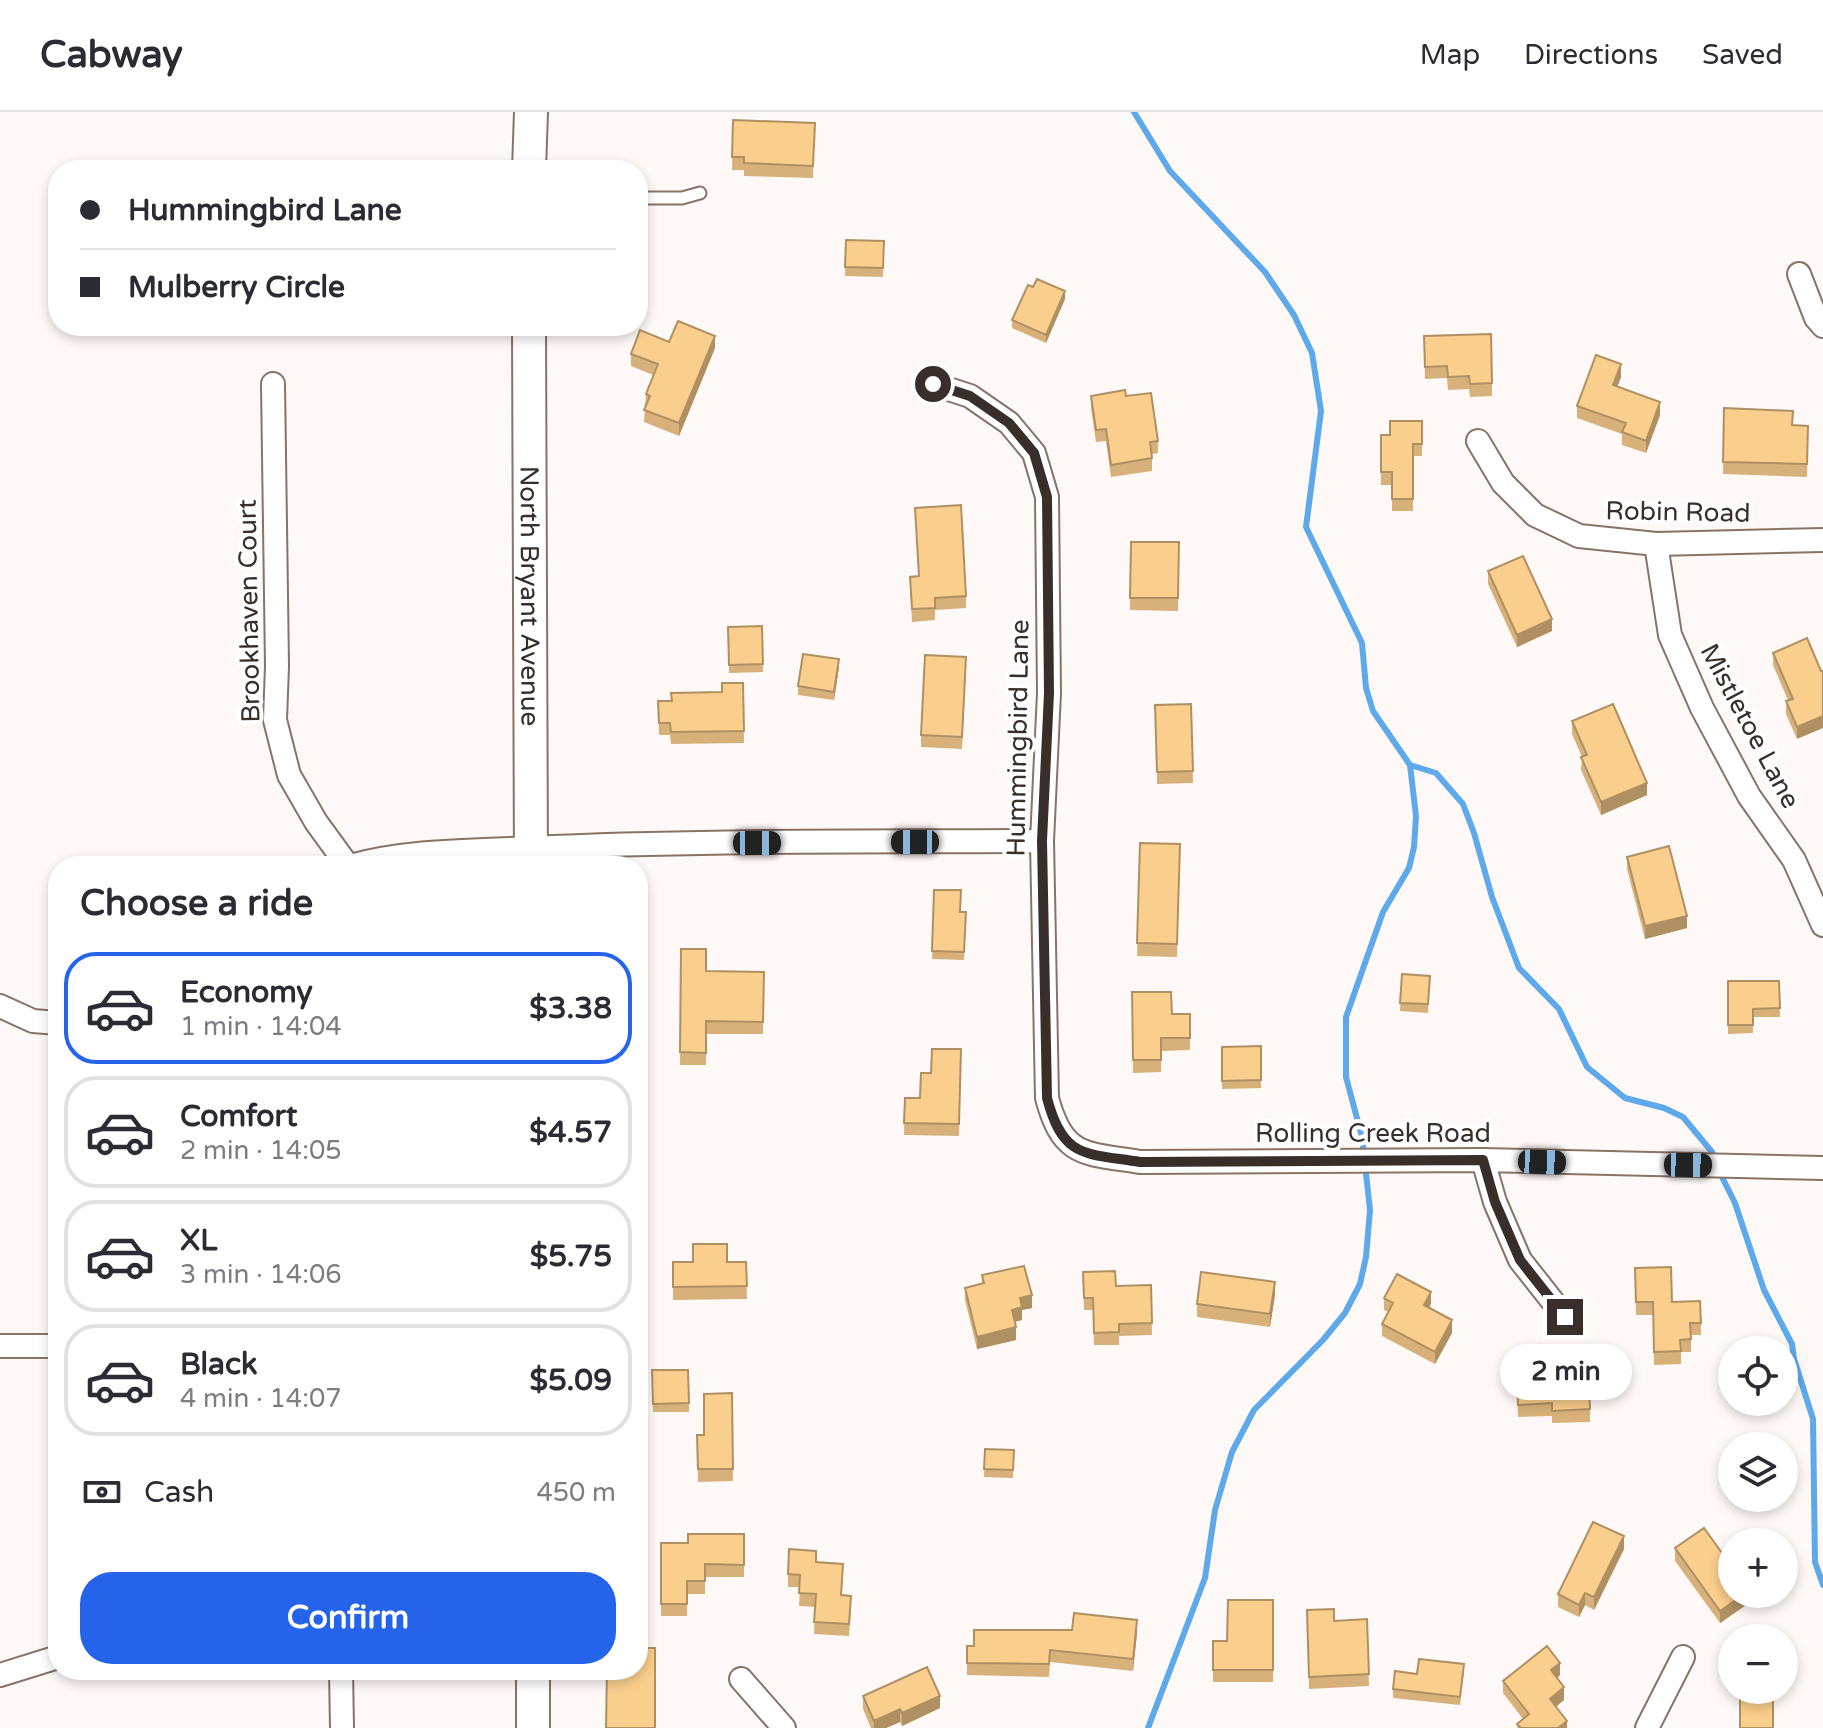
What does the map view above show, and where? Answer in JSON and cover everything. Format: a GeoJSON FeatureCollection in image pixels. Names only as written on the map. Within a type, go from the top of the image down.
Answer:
{"type":"FeatureCollection","features":[{"type":"Feature","properties":{"kind":"street"},"geometry":{"type":"LineString","coordinates":[[529,160],[531,112]]}},
{"type":"Feature","properties":{"kind":"street"},"geometry":{"type":"LineString","coordinates":[[1799,274],[1816,318],[1823,326]]}},
{"type":"Feature","properties":{"kind":"street","name":"North Bryant Avenue"},"geometry":{"type":"LineString","coordinates":[[529,336],[531,856]]}},
{"type":"Feature","properties":{"kind":"street","name":"Brookhaven Court"},"geometry":{"type":"LineString","coordinates":[[273,384],[275,720],[289,775],[316,822],[342,856]]}},
{"type":"Feature","properties":{"kind":"street","name":"Hummingbird Lane"},"geometry":{"type":"LineString","coordinates":[[933,384],[970,396],[1009,423],[1034,453],[1047,497],[1049,693],[1042,841],[1047,1098],[1054,1126],[1069,1146]]}},
{"type":"Feature","properties":{"kind":"street","name":"Robin Road"},"geometry":{"type":"LineString","coordinates":[[1478,441],[1503,483],[1535,515],[1579,536],[1656,544],[1823,540]]}},
{"type":"Feature","properties":{"kind":"street","name":"Mistletoe Lane"},"geometry":{"type":"LineString","coordinates":[[1656,544],[1670,635],[1697,696],[1749,796],[1794,860],[1823,925]]}},
{"type":"Feature","properties":{"kind":"street"},"geometry":{"type":"LineString","coordinates":[[536,856],[597,844],[1042,841]]}},
{"type":"Feature","properties":{"kind":"street"},"geometry":{"type":"LineString","coordinates":[[0,1006],[33,1021],[48,1022]]}},
{"type":"Feature","properties":{"kind":"street","name":"Rolling Creek Road"},"geometry":{"type":"LineString","coordinates":[[1069,1146],[1096,1155],[1140,1162],[1483,1160],[1823,1168]]}},
{"type":"Feature","properties":{"kind":"street"},"geometry":{"type":"LineString","coordinates":[[1483,1160],[1495,1202],[1520,1260],[1565,1317]]}},
{"type":"Feature","properties":{"kind":"street"},"geometry":{"type":"LineString","coordinates":[[0,1346],[48,1346]]}},
{"type":"Feature","properties":{"kind":"street"},"geometry":{"type":"LineString","coordinates":[[1647,1728],[1683,1657]]}},
{"type":"Feature","properties":{"kind":"street"},"geometry":{"type":"LineString","coordinates":[[0,1675],[48,1660]]}},
{"type":"Feature","properties":{"kind":"street"},"geometry":{"type":"LineString","coordinates":[[741,1679],[784,1728]]}},
{"type":"Feature","properties":{"kind":"street"},"geometry":{"type":"LineString","coordinates":[[341,1680],[342,1728]]}},
{"type":"Feature","properties":{"kind":"street"},"geometry":{"type":"LineString","coordinates":[[533,1680],[533,1728]]}},
{"type":"Feature","properties":{"kind":"lane"},"geometry":{"type":"LineString","coordinates":[[648,198],[682,198],[700,193]]}},
{"type":"Feature","properties":{"kind":"building"},"geometry":{"type":"Polygon","coordinates":[[[733,120],[815,123],[813,166],[744,163],[744,157],[732,157],[733,120]]]}},
{"type":"Feature","properties":{"kind":"building"},"geometry":{"type":"Polygon","coordinates":[[[846,240],[884,241],[883,268],[845,267],[846,240]]]}},
{"type":"Feature","properties":{"kind":"building"},"geometry":{"type":"Polygon","coordinates":[[[1037,279],[1065,291],[1046,335],[1012,320],[1028,285],[1033,287],[1037,279]]]}},
{"type":"Feature","properties":{"kind":"building"},"geometry":{"type":"Polygon","coordinates":[[[678,321],[715,336],[679,423],[644,410],[650,396],[646,394],[658,364],[631,354],[638,336],[648,336],[648,333],[669,342],[678,321]]]}},
{"type":"Feature","properties":{"kind":"building"},"geometry":{"type":"Polygon","coordinates":[[[1491,334],[1492,383],[1470,384],[1469,376],[1448,377],[1447,366],[1425,367],[1424,336],[1491,334]]]}},
{"type":"Feature","properties":{"kind":"building"},"geometry":{"type":"Polygon","coordinates":[[[1596,355],[1621,364],[1613,385],[1660,402],[1646,441],[1622,432],[1626,423],[1577,406],[1596,355]]]}},
{"type":"Feature","properties":{"kind":"building"},"geometry":{"type":"Polygon","coordinates":[[[1125,390],[1126,396],[1151,393],[1158,441],[1150,442],[1152,458],[1111,465],[1106,429],[1096,430],[1091,396],[1125,390]]]}},
{"type":"Feature","properties":{"kind":"building"},"geometry":{"type":"Polygon","coordinates":[[[1724,408],[1793,411],[1792,425],[1808,426],[1807,464],[1723,462],[1724,408]]]}},
{"type":"Feature","properties":{"kind":"building"},"geometry":{"type":"Polygon","coordinates":[[[1390,421],[1422,421],[1422,444],[1413,444],[1413,499],[1392,499],[1392,472],[1381,472],[1381,435],[1390,435],[1390,421]]]}},
{"type":"Feature","properties":{"kind":"building"},"geometry":{"type":"Polygon","coordinates":[[[961,505],[966,596],[935,598],[935,608],[912,609],[910,577],[919,576],[915,508],[961,505]]]}},
{"type":"Feature","properties":{"kind":"building"},"geometry":{"type":"Polygon","coordinates":[[[1131,542],[1179,542],[1178,598],[1130,598],[1131,542]]]}},
{"type":"Feature","properties":{"kind":"building"},"geometry":{"type":"Polygon","coordinates":[[[1523,556],[1552,619],[1517,635],[1488,571],[1523,556]]]}},
{"type":"Feature","properties":{"kind":"building"},"geometry":{"type":"Polygon","coordinates":[[[762,626],[763,664],[729,665],[728,627],[762,626]]]}},
{"type":"Feature","properties":{"kind":"building"},"geometry":{"type":"Polygon","coordinates":[[[1807,638],[1823,671],[1823,716],[1797,727],[1786,701],[1793,699],[1773,653],[1807,638]]]}},
{"type":"Feature","properties":{"kind":"building"},"geometry":{"type":"Polygon","coordinates":[[[803,654],[839,659],[834,692],[798,686],[803,654]]]}},
{"type":"Feature","properties":{"kind":"building"},"geometry":{"type":"Polygon","coordinates":[[[925,655],[966,657],[962,737],[921,735],[925,655]]]}},
{"type":"Feature","properties":{"kind":"building"},"geometry":{"type":"Polygon","coordinates":[[[722,683],[743,683],[744,731],[671,732],[670,723],[659,723],[658,701],[672,701],[671,693],[722,692],[722,683]]]}},
{"type":"Feature","properties":{"kind":"building"},"geometry":{"type":"Polygon","coordinates":[[[1191,704],[1193,771],[1157,772],[1155,705],[1191,704]]]}},
{"type":"Feature","properties":{"kind":"building"},"geometry":{"type":"Polygon","coordinates":[[[1613,704],[1647,783],[1601,802],[1581,757],[1587,755],[1572,721],[1613,704]]]}},
{"type":"Feature","properties":{"kind":"building"},"geometry":{"type":"Polygon","coordinates":[[[1140,843],[1180,844],[1177,944],[1137,943],[1140,843]]]}},
{"type":"Feature","properties":{"kind":"building"},"geometry":{"type":"Polygon","coordinates":[[[1669,846],[1687,916],[1645,926],[1627,857],[1669,846]]]}},
{"type":"Feature","properties":{"kind":"building"},"geometry":{"type":"Polygon","coordinates":[[[934,890],[961,890],[960,912],[966,912],[964,952],[932,951],[934,890]]]}},
{"type":"Feature","properties":{"kind":"building"},"geometry":{"type":"Polygon","coordinates":[[[681,949],[706,949],[706,971],[764,972],[763,1022],[706,1021],[706,1053],[680,1052],[681,949]]]}},
{"type":"Feature","properties":{"kind":"building"},"geometry":{"type":"Polygon","coordinates":[[[1402,974],[1430,976],[1428,1004],[1400,1003],[1402,974]]]}},
{"type":"Feature","properties":{"kind":"building"},"geometry":{"type":"Polygon","coordinates":[[[1728,981],[1779,981],[1780,1008],[1753,1009],[1753,1025],[1728,1025],[1728,981]]]}},
{"type":"Feature","properties":{"kind":"building"},"geometry":{"type":"Polygon","coordinates":[[[1132,992],[1171,992],[1172,1014],[1190,1014],[1190,1038],[1161,1038],[1161,1060],[1133,1060],[1132,992]]]}},
{"type":"Feature","properties":{"kind":"building"},"geometry":{"type":"Polygon","coordinates":[[[1261,1046],[1261,1080],[1222,1081],[1222,1047],[1261,1046]]]}},
{"type":"Feature","properties":{"kind":"building"},"geometry":{"type":"Polygon","coordinates":[[[932,1049],[961,1049],[959,1124],[904,1123],[905,1098],[920,1098],[921,1073],[931,1073],[932,1049]]]}},
{"type":"Feature","properties":{"kind":"building"},"geometry":{"type":"Polygon","coordinates":[[[693,1244],[727,1244],[727,1262],[746,1262],[747,1286],[673,1287],[673,1262],[693,1262],[693,1244]]]}},
{"type":"Feature","properties":{"kind":"building"},"geometry":{"type":"Polygon","coordinates":[[[1024,1266],[1032,1295],[1020,1298],[1022,1307],[1012,1310],[1016,1327],[977,1337],[965,1288],[984,1283],[982,1275],[1024,1266]]]}},
{"type":"Feature","properties":{"kind":"building"},"geometry":{"type":"Polygon","coordinates":[[[1671,1267],[1672,1302],[1700,1301],[1701,1323],[1690,1323],[1691,1339],[1680,1340],[1681,1351],[1654,1352],[1653,1302],[1636,1302],[1635,1268],[1671,1267]]]}},
{"type":"Feature","properties":{"kind":"building"},"geometry":{"type":"Polygon","coordinates":[[[1115,1271],[1116,1286],[1151,1285],[1152,1323],[1119,1324],[1119,1332],[1094,1333],[1093,1298],[1084,1298],[1083,1272],[1115,1271]]]}},
{"type":"Feature","properties":{"kind":"building"},"geometry":{"type":"Polygon","coordinates":[[[1201,1272],[1275,1282],[1270,1314],[1197,1304],[1201,1272]]]}},
{"type":"Feature","properties":{"kind":"building"},"geometry":{"type":"Polygon","coordinates":[[[1397,1274],[1431,1292],[1424,1305],[1452,1320],[1435,1352],[1382,1324],[1393,1303],[1384,1298],[1397,1274]]]}},
{"type":"Feature","properties":{"kind":"building"},"geometry":{"type":"Polygon","coordinates":[[[1588,1358],[1590,1409],[1552,1411],[1552,1403],[1518,1405],[1516,1361],[1588,1358]]]}},
{"type":"Feature","properties":{"kind":"building"},"geometry":{"type":"Polygon","coordinates":[[[652,1370],[688,1370],[689,1403],[653,1404],[652,1370]]]}},
{"type":"Feature","properties":{"kind":"building"},"geometry":{"type":"Polygon","coordinates":[[[732,1393],[733,1469],[698,1469],[697,1435],[704,1435],[704,1394],[732,1393]]]}},
{"type":"Feature","properties":{"kind":"building"},"geometry":{"type":"Polygon","coordinates":[[[985,1449],[1014,1450],[1013,1470],[984,1469],[985,1449]]]}},
{"type":"Feature","properties":{"kind":"building"},"geometry":{"type":"Polygon","coordinates":[[[1593,1522],[1624,1536],[1594,1597],[1585,1593],[1579,1605],[1558,1594],[1593,1522]]]}},
{"type":"Feature","properties":{"kind":"building"},"geometry":{"type":"Polygon","coordinates":[[[1704,1528],[1718,1548],[1718,1608],[1724,1608],[1720,1611],[1675,1548],[1704,1528]]]}},
{"type":"Feature","properties":{"kind":"building"},"geometry":{"type":"Polygon","coordinates":[[[688,1534],[744,1534],[744,1565],[705,1564],[705,1581],[687,1581],[687,1604],[661,1604],[661,1543],[688,1543],[688,1534]]]}},
{"type":"Feature","properties":{"kind":"building"},"geometry":{"type":"Polygon","coordinates":[[[789,1549],[816,1551],[816,1562],[843,1564],[841,1595],[851,1596],[849,1624],[814,1622],[816,1594],[799,1593],[800,1575],[788,1574],[789,1549]]]}},
{"type":"Feature","properties":{"kind":"building"},"geometry":{"type":"Polygon","coordinates":[[[1228,1600],[1273,1600],[1273,1670],[1213,1670],[1213,1641],[1227,1641],[1228,1600]]]}},
{"type":"Feature","properties":{"kind":"building"},"geometry":{"type":"Polygon","coordinates":[[[1334,1609],[1334,1621],[1367,1619],[1369,1674],[1309,1677],[1307,1610],[1334,1609]]]}},
{"type":"Feature","properties":{"kind":"building"},"geometry":{"type":"Polygon","coordinates":[[[1074,1613],[1137,1620],[1133,1659],[1050,1650],[1049,1664],[967,1663],[967,1646],[974,1646],[974,1630],[1072,1630],[1074,1613]]]}},
{"type":"Feature","properties":{"kind":"building"},"geometry":{"type":"Polygon","coordinates":[[[1547,1646],[1560,1663],[1551,1670],[1564,1687],[1550,1699],[1567,1721],[1558,1728],[1521,1728],[1517,1724],[1529,1714],[1503,1681],[1547,1646]]]}},
{"type":"Feature","properties":{"kind":"building"},"geometry":{"type":"Polygon","coordinates":[[[648,1648],[655,1648],[655,1728],[606,1728],[607,1680],[648,1680],[648,1648]]]}},
{"type":"Feature","properties":{"kind":"building"},"geometry":{"type":"Polygon","coordinates":[[[1419,1659],[1464,1664],[1460,1697],[1393,1689],[1395,1671],[1417,1674],[1419,1659]]]}},
{"type":"Feature","properties":{"kind":"building"},"geometry":{"type":"Polygon","coordinates":[[[927,1667],[940,1696],[902,1713],[900,1709],[874,1721],[863,1696],[927,1667]]]}},
{"type":"Feature","properties":{"kind":"building"},"geometry":{"type":"Polygon","coordinates":[[[1740,1704],[1773,1704],[1773,1728],[1740,1728],[1740,1704]]]}},
{"type":"Feature","properties":{"kind":"waterway"},"geometry":{"type":"LineString","coordinates":[[1134,112],[1170,171],[1265,272],[1294,315],[1312,353],[1321,411],[1306,527],[1362,643],[1366,688],[1373,711],[1410,765],[1416,816],[1409,868],[1383,912],[1346,1017],[1346,1077],[1362,1137],[1370,1210],[1360,1284],[1345,1313],[1323,1340],[1254,1410],[1232,1452],[1215,1510],[1205,1578],[1148,1728]]}},
{"type":"Feature","properties":{"kind":"waterway"},"geometry":{"type":"LineString","coordinates":[[1410,765],[1436,773],[1463,804],[1492,897],[1519,968],[1559,1009],[1587,1067],[1625,1098],[1664,1108],[1683,1117],[1712,1152],[1715,1161]]}},
{"type":"Feature","properties":{"kind":"waterway"},"geometry":{"type":"LineString","coordinates":[[1719,1171],[1735,1203],[1764,1290],[1792,1344],[1813,1419],[1815,1562],[1823,1585]]}},
{"type":"Feature","properties":{"kind":"route"},"geometry":{"type":"LineString","coordinates":[[933,384],[970,396],[1009,423],[1034,453],[1047,497],[1049,693],[1042,841],[1047,1098],[1054,1126],[1069,1146],[1096,1155],[1140,1162],[1483,1160],[1495,1202],[1520,1260],[1565,1317]]}}]}
